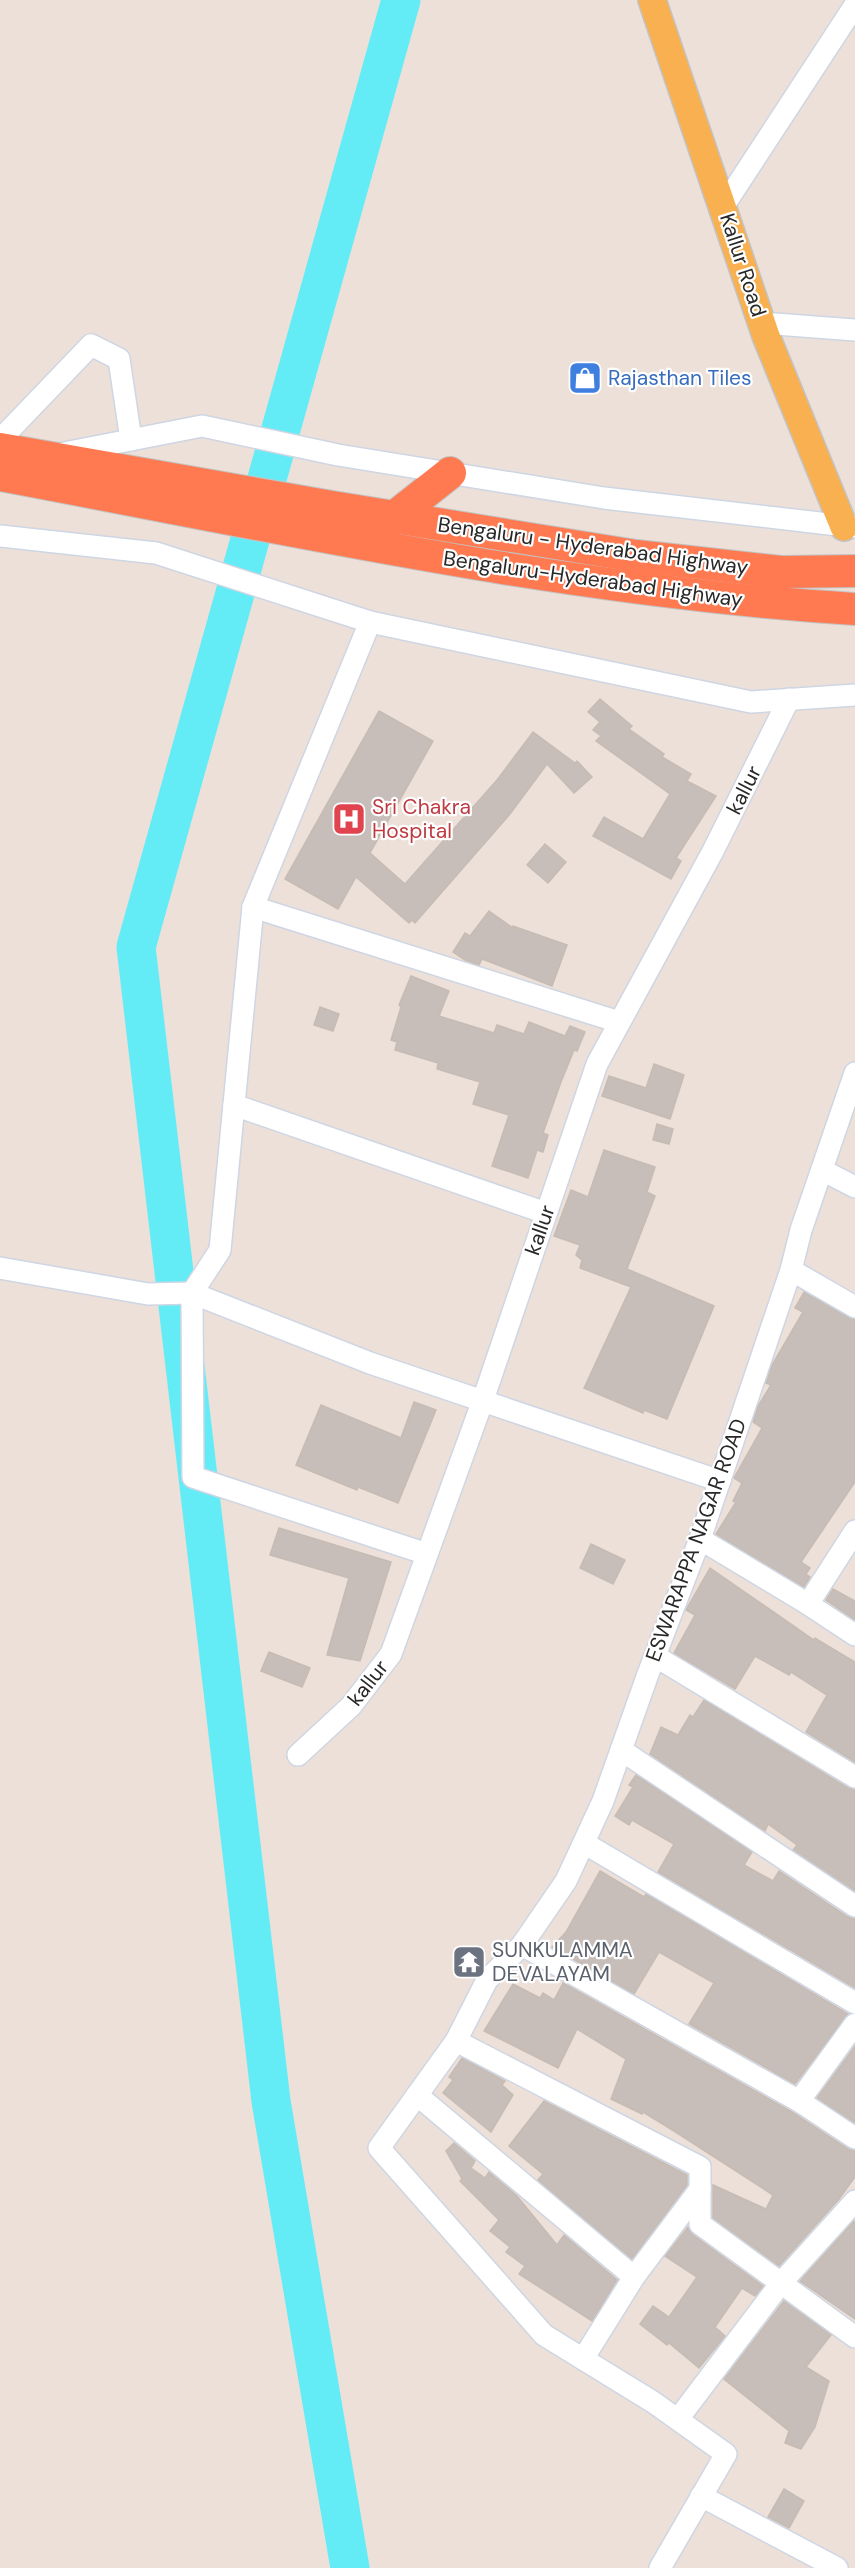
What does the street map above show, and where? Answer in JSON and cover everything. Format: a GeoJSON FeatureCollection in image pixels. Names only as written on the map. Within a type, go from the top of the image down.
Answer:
{"type":"FeatureCollection","features":[{"type":"Feature","properties":{"kind":"highway"},"geometry":{"type":"LineString","coordinates":[[0,449],[43,457],[149,489]]}},
{"type":"Feature","properties":{"kind":"highway"},"geometry":{"type":"LineString","coordinates":[[393,518],[450,473]]}},
{"type":"Feature","properties":{"kind":"highway"},"geometry":{"type":"LineString","coordinates":[[0,475],[149,489],[332,523]]}},
{"type":"Feature","properties":{"kind":"highway","name":"Bengaluru - Hyderabad Highway"},"geometry":{"type":"LineString","coordinates":[[332,523],[393,518],[636,556],[781,572],[855,572]]}},
{"type":"Feature","properties":{"kind":"highway","name":"Bengaluru-Hyderabad Highway"},"geometry":{"type":"LineString","coordinates":[[332,523],[387,549],[624,587],[790,605],[855,609]]}},
{"type":"Feature","properties":{"kind":"main road","name":"Kallur Road"},"geometry":{"type":"LineString","coordinates":[[652,0],[762,323],[849,527]]}},
{"type":"Feature","properties":{"kind":"street"},"geometry":{"type":"LineString","coordinates":[[723,207],[855,5],[846,0]]}},
{"type":"Feature","properties":{"kind":"street"},"geometry":{"type":"LineString","coordinates":[[762,323],[855,330]]}},
{"type":"Feature","properties":{"kind":"street"},"geometry":{"type":"LineString","coordinates":[[0,440],[91,345],[119,359],[131,440]]}},
{"type":"Feature","properties":{"kind":"street"},"geometry":{"type":"LineString","coordinates":[[43,457],[201,426],[338,455],[604,498],[849,527]]}},
{"type":"Feature","properties":{"kind":"street"},"geometry":{"type":"LineString","coordinates":[[0,536],[156,553],[370,622],[751,702],[855,694]]}},
{"type":"Feature","properties":{"kind":"street"},"geometry":{"type":"LineString","coordinates":[[370,622],[253,907],[220,1250],[192,1293],[193,1477],[427,1554]]}},
{"type":"Feature","properties":{"kind":"street","name":"kallur"},"geometry":{"type":"LineString","coordinates":[[298,1755],[351,1707],[391,1654],[483,1400],[597,1064],[713,851],[789,699]]}},
{"type":"Feature","properties":{"kind":"street"},"geometry":{"type":"LineString","coordinates":[[253,907],[620,1022]]}},
{"type":"Feature","properties":{"kind":"street","name":"ESWARAPPA NAGAR ROAD"},"geometry":{"type":"LineString","coordinates":[[583,2359],[544,2335],[379,2148],[456,2041],[487,1980],[522,1945],[566,1881],[603,1801],[700,1539],[855,1073]]}},
{"type":"Feature","properties":{"kind":"street"},"geometry":{"type":"LineString","coordinates":[[234,1105],[546,1213]]}},
{"type":"Feature","properties":{"kind":"street"},"geometry":{"type":"LineString","coordinates":[[822,1170],[855,1187]]}},
{"type":"Feature","properties":{"kind":"street"},"geometry":{"type":"LineString","coordinates":[[0,1268],[148,1294],[192,1293],[370,1363],[720,1481]]}},
{"type":"Feature","properties":{"kind":"street"},"geometry":{"type":"LineString","coordinates":[[791,1270],[855,1307]]}},
{"type":"Feature","properties":{"kind":"street"},"geometry":{"type":"LineString","coordinates":[[808,1604],[855,1531]]}},
{"type":"Feature","properties":{"kind":"street"},"geometry":{"type":"LineString","coordinates":[[700,1539],[855,1635]]}},
{"type":"Feature","properties":{"kind":"street"},"geometry":{"type":"LineString","coordinates":[[655,1656],[855,1777]]}},
{"type":"Feature","properties":{"kind":"street"},"geometry":{"type":"LineString","coordinates":[[621,1749],[855,1906]]}},
{"type":"Feature","properties":{"kind":"street"},"geometry":{"type":"LineString","coordinates":[[584,1843],[855,2003]]}},
{"type":"Feature","properties":{"kind":"street"},"geometry":{"type":"LineString","coordinates":[[522,1945],[799,2101],[855,2138]]}},
{"type":"Feature","properties":{"kind":"street"},"geometry":{"type":"LineString","coordinates":[[799,2101],[855,2024]]}},
{"type":"Feature","properties":{"kind":"street"},"geometry":{"type":"LineString","coordinates":[[456,2041],[700,2168],[700,2224],[855,2337]]}},
{"type":"Feature","properties":{"kind":"street"},"geometry":{"type":"LineString","coordinates":[[417,2095],[634,2277]]}},
{"type":"Feature","properties":{"kind":"street"},"geometry":{"type":"LineString","coordinates":[[660,2568],[726,2454],[583,2359],[634,2277],[700,2189]]}},
{"type":"Feature","properties":{"kind":"street"},"geometry":{"type":"LineString","coordinates":[[678,2420],[781,2283],[855,2200]]}},
{"type":"Feature","properties":{"kind":"street"},"geometry":{"type":"LineString","coordinates":[[701,2496],[837,2568]]}},
{"type":"Feature","properties":{"kind":"building"},"geometry":{"type":"Polygon","coordinates":[[[600,699],[632,726],[629,729],[664,754],[662,757],[691,774],[687,781],[716,796],[676,858],[681,861],[671,879],[593,836],[604,817],[643,839],[670,794],[596,741],[601,736],[593,730],[600,722],[588,712],[600,699]]]}},
{"type":"Feature","properties":{"kind":"building"},"geometry":{"type":"Polygon","coordinates":[[[379,711],[433,741],[370,853],[405,884],[497,780],[533,732],[575,763],[577,761],[592,777],[574,793],[547,764],[510,814],[415,923],[412,920],[409,923],[356,877],[338,909],[285,879],[379,711]]]}},
{"type":"Feature","properties":{"kind":"building"},"geometry":{"type":"Polygon","coordinates":[[[545,844],[566,862],[548,883],[527,865],[545,844]]]}},
{"type":"Feature","properties":{"kind":"building"},"geometry":{"type":"Polygon","coordinates":[[[489,911],[513,928],[513,926],[567,945],[552,986],[482,959],[479,965],[453,952],[465,933],[470,936],[489,911]]]}},
{"type":"Feature","properties":{"kind":"building"},"geometry":{"type":"Polygon","coordinates":[[[411,976],[449,991],[439,1016],[494,1033],[497,1025],[524,1034],[529,1022],[565,1036],[570,1026],[585,1032],[577,1051],[574,1050],[543,1133],[548,1135],[543,1152],[537,1150],[528,1178],[492,1166],[509,1115],[473,1104],[480,1082],[437,1069],[438,1063],[395,1050],[397,1042],[391,1040],[401,1007],[399,1005],[411,976]]]}},
{"type":"Feature","properties":{"kind":"building"},"geometry":{"type":"Polygon","coordinates":[[[320,1007],[339,1014],[333,1031],[314,1025],[320,1007]]]}},
{"type":"Feature","properties":{"kind":"building"},"geometry":{"type":"Polygon","coordinates":[[[654,1064],[684,1075],[670,1119],[602,1096],[609,1076],[646,1088],[654,1064]]]}},
{"type":"Feature","properties":{"kind":"building"},"geometry":{"type":"Polygon","coordinates":[[[657,1124],[673,1129],[669,1144],[653,1140],[657,1124]]]}},
{"type":"Feature","properties":{"kind":"building"},"geometry":{"type":"Polygon","coordinates":[[[604,1150],[655,1167],[647,1192],[655,1196],[627,1269],[714,1306],[667,1419],[644,1410],[643,1413],[584,1388],[631,1287],[580,1268],[582,1260],[576,1255],[580,1245],[554,1236],[571,1190],[588,1197],[604,1150]]]}},
{"type":"Feature","properties":{"kind":"building"},"geometry":{"type":"Polygon","coordinates":[[[804,1292],[855,1320],[855,1482],[801,1562],[810,1568],[806,1574],[810,1577],[804,1587],[716,1534],[736,1502],[733,1501],[742,1483],[734,1478],[762,1428],[753,1422],[758,1406],[771,1385],[766,1383],[772,1365],[803,1312],[795,1308],[804,1292]]]}},
{"type":"Feature","properties":{"kind":"building"},"geometry":{"type":"Polygon","coordinates":[[[414,1402],[436,1410],[398,1503],[358,1487],[357,1490],[296,1465],[321,1405],[401,1438],[414,1402]]]}},
{"type":"Feature","properties":{"kind":"building"},"geometry":{"type":"Polygon","coordinates":[[[279,1528],[391,1562],[360,1661],[327,1655],[349,1578],[270,1555],[279,1528]]]}},
{"type":"Feature","properties":{"kind":"building"},"geometry":{"type":"Polygon","coordinates":[[[591,1544],[625,1560],[613,1584],[580,1568],[591,1544]]]}},
{"type":"Feature","properties":{"kind":"building"},"geometry":{"type":"Polygon","coordinates":[[[710,1568],[814,1640],[815,1638],[855,1662],[855,1762],[806,1732],[827,1695],[791,1672],[789,1675],[755,1656],[735,1689],[674,1653],[695,1615],[686,1610],[710,1568]]]}},
{"type":"Feature","properties":{"kind":"building"},"geometry":{"type":"Polygon","coordinates":[[[833,1589],[855,1601],[855,1620],[826,1600],[833,1589]]]}},
{"type":"Feature","properties":{"kind":"building"},"geometry":{"type":"Polygon","coordinates":[[[269,1652],[310,1668],[302,1687],[261,1671],[269,1652]]]}},
{"type":"Feature","properties":{"kind":"building"},"geometry":{"type":"Polygon","coordinates":[[[704,1700],[848,1788],[855,1790],[855,1891],[793,1850],[797,1845],[768,1824],[765,1831],[650,1754],[661,1727],[678,1735],[690,1715],[693,1717],[704,1700]]]}},
{"type":"Feature","properties":{"kind":"building"},"geometry":{"type":"Polygon","coordinates":[[[636,1775],[752,1852],[744,1865],[773,1881],[779,1871],[848,1917],[855,1919],[855,1988],[658,1872],[674,1844],[632,1820],[629,1825],[615,1816],[633,1787],[629,1785],[636,1775]]]}},
{"type":"Feature","properties":{"kind":"building"},"geometry":{"type":"Polygon","coordinates":[[[600,1871],[644,1897],[646,1894],[848,2014],[795,2084],[689,2024],[714,1983],[659,1952],[634,1994],[552,1947],[566,1932],[600,1871]]]}},
{"type":"Feature","properties":{"kind":"building"},"geometry":{"type":"Polygon","coordinates":[[[563,1983],[792,2112],[848,2149],[855,2151],[855,2177],[839,2199],[779,2266],[713,2218],[713,2185],[766,2209],[773,2195],[643,2112],[642,2114],[611,2099],[626,2059],[577,2029],[558,2068],[484,2031],[513,1984],[540,1998],[543,1993],[554,2000],[563,1983]]]}},
{"type":"Feature","properties":{"kind":"building"},"geometry":{"type":"Polygon","coordinates":[[[855,2046],[855,2123],[817,2098],[855,2046]]]}},
{"type":"Feature","properties":{"kind":"building"},"geometry":{"type":"Polygon","coordinates":[[[462,2058],[505,2081],[502,2085],[513,2095],[491,2132],[443,2093],[453,2080],[449,2077],[462,2058]]]}},
{"type":"Feature","properties":{"kind":"building"},"geometry":{"type":"Polygon","coordinates":[[[544,2101],[687,2175],[687,2185],[632,2259],[538,2180],[543,2174],[509,2146],[544,2101]]]}},
{"type":"Feature","properties":{"kind":"building"},"geometry":{"type":"Polygon","coordinates":[[[454,2143],[475,2161],[471,2168],[485,2178],[489,2172],[517,2196],[557,2245],[564,2235],[617,2280],[592,2321],[519,2274],[525,2266],[506,2252],[510,2247],[490,2231],[499,2220],[460,2181],[462,2179],[446,2151],[454,2143]]]}},
{"type":"Feature","properties":{"kind":"building"},"geometry":{"type":"Polygon","coordinates":[[[855,2222],[855,2319],[800,2281],[855,2222]]]}},
{"type":"Feature","properties":{"kind":"building"},"geometry":{"type":"Polygon","coordinates":[[[688,2227],[692,2234],[763,2286],[755,2296],[742,2288],[715,2327],[725,2336],[699,2368],[669,2343],[667,2345],[640,2324],[653,2306],[669,2317],[697,2277],[665,2256],[688,2227]]]}},
{"type":"Feature","properties":{"kind":"building"},"geometry":{"type":"Polygon","coordinates":[[[784,2301],[831,2335],[806,2367],[829,2381],[815,2427],[801,2449],[785,2443],[789,2431],[724,2379],[784,2301]]]}},
{"type":"Feature","properties":{"kind":"building"},"geometry":{"type":"Polygon","coordinates":[[[784,2489],[804,2501],[789,2528],[768,2517],[784,2489]]]}},
{"type":"Feature","properties":{"kind":"waterway"},"geometry":{"type":"LineString","coordinates":[[350,2568],[271,2101],[136,947],[401,0]]}},
{"type":"Feature","properties":{"kind":"place","name":"Rajasthan Tiles"},"geometry":{"type":"Point","coordinates":[585,378]}},
{"type":"Feature","properties":{"kind":"place","name":"Sri Chakra Hospital"},"geometry":{"type":"Point","coordinates":[349,819]}},
{"type":"Feature","properties":{"kind":"place","name":"SUNKULAMMA DEVALAYAM"},"geometry":{"type":"Point","coordinates":[469,1962]}}]}
